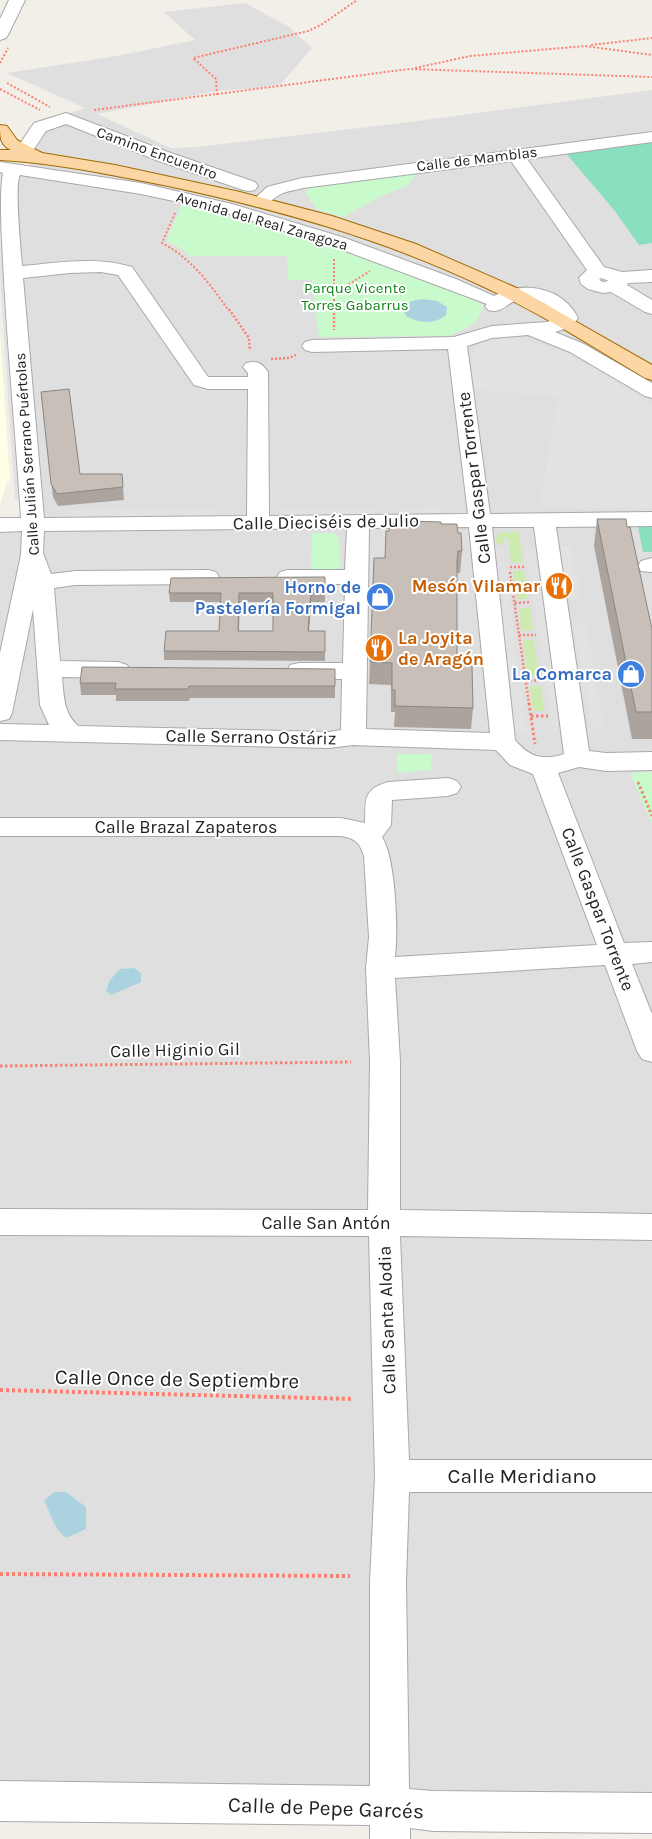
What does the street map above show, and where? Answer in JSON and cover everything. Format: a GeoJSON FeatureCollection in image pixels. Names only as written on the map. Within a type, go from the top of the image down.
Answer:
{"type":"FeatureCollection","features":[{"type":"Feature","properties":{"kind":"main road","name":"Avenida del Real Zaragoza"},"geometry":{"type":"LineString","coordinates":[[1,125],[12,144],[14,163],[44,158]]}},
{"type":"Feature","properties":{"kind":"main road","name":"Avenida del Real Zaragoza"},"geometry":{"type":"LineString","coordinates":[[0,155],[44,158],[198,187],[283,208],[362,232],[437,260],[514,295],[565,322],[652,374]]}},
{"type":"Feature","properties":{"kind":"street"},"geometry":{"type":"LineString","coordinates":[[0,35],[17,0]]}},
{"type":"Feature","properties":{"kind":"street","name":"Calle Julián Serrano Puértolas"},"geometry":{"type":"LineString","coordinates":[[66,118],[40,127],[14,163],[9,185],[13,273],[32,540],[42,582],[52,705],[60,724],[72,734]]}},
{"type":"Feature","properties":{"kind":"street","name":"Camino Encuentro"},"geometry":{"type":"LineString","coordinates":[[66,118],[162,156],[249,186]]}},
{"type":"Feature","properties":{"kind":"street","name":"Calle de Mamblas"},"geometry":{"type":"LineString","coordinates":[[260,202],[274,192],[302,182],[652,137]]}},
{"type":"Feature","properties":{"kind":"street"},"geometry":{"type":"LineString","coordinates":[[515,154],[596,279]]}},
{"type":"Feature","properties":{"kind":"street","name":"Avenida del Real Zaragoza"},"geometry":{"type":"LineString","coordinates":[[14,163],[182,196],[231,208],[390,259],[493,306]]}},
{"type":"Feature","properties":{"kind":"street"},"geometry":{"type":"LineString","coordinates":[[283,208],[290,195],[302,182]]}},
{"type":"Feature","properties":{"kind":"street","name":"Avenida del Real Zaragoza"},"geometry":{"type":"LineString","coordinates":[[437,260],[493,306],[509,323],[577,348],[652,392]]}},
{"type":"Feature","properties":{"kind":"street"},"geometry":{"type":"LineString","coordinates":[[13,273],[100,266],[125,271],[194,367],[257,370],[258,523]]}},
{"type":"Feature","properties":{"kind":"street"},"geometry":{"type":"LineString","coordinates":[[565,322],[568,318],[566,312],[554,300],[596,279],[613,274],[617,282],[652,308]]}},
{"type":"Feature","properties":{"kind":"street"},"geometry":{"type":"LineString","coordinates":[[617,282],[652,276]]}},
{"type":"Feature","properties":{"kind":"street"},"geometry":{"type":"LineString","coordinates":[[463,340],[493,306],[502,299],[514,295]]}},
{"type":"Feature","properties":{"kind":"street","name":"Avenida del Real Zaragoza"},"geometry":{"type":"LineString","coordinates":[[514,295],[538,295],[554,300]]}},
{"type":"Feature","properties":{"kind":"street","name":"Avenida del Real Zaragoza"},"geometry":{"type":"LineString","coordinates":[[528,329],[551,328],[565,322]]}},
{"type":"Feature","properties":{"kind":"street"},"geometry":{"type":"LineString","coordinates":[[312,346],[463,340],[497,331],[528,329]]}},
{"type":"Feature","properties":{"kind":"street","name":"Calle Gaspar Torrente"},"geometry":{"type":"LineString","coordinates":[[463,340],[503,742]]}},
{"type":"Feature","properties":{"kind":"street","name":"Calle Dieciséis de Julio"},"geometry":{"type":"LineString","coordinates":[[0,541],[258,523],[652,520]]}},
{"type":"Feature","properties":{"kind":"street"},"geometry":{"type":"LineString","coordinates":[[544,521],[577,758]]}},
{"type":"Feature","properties":{"kind":"street"},"geometry":{"type":"LineString","coordinates":[[353,737],[358,522]]}},
{"type":"Feature","properties":{"kind":"street","name":"Calle Dieciséis de Julio"},"geometry":{"type":"LineString","coordinates":[[0,525],[32,540]]}},
{"type":"Feature","properties":{"kind":"street"},"geometry":{"type":"LineString","coordinates":[[0,713],[32,540]]}},
{"type":"Feature","properties":{"kind":"street"},"geometry":{"type":"LineString","coordinates":[[272,577],[357,577]]}},
{"type":"Feature","properties":{"kind":"street"},"geometry":{"type":"LineString","coordinates":[[42,582],[75,578],[232,578]]}},
{"type":"Feature","properties":{"kind":"street"},"geometry":{"type":"LineString","coordinates":[[50,669],[145,670]]}},
{"type":"Feature","properties":{"kind":"street"},"geometry":{"type":"LineString","coordinates":[[274,671],[343,671],[354,673]]}},
{"type":"Feature","properties":{"kind":"street","name":"Calle Serrano Ostáriz"},"geometry":{"type":"LineString","coordinates":[[0,732],[329,740],[353,737],[503,742]]}},
{"type":"Feature","properties":{"kind":"street"},"geometry":{"type":"LineString","coordinates":[[503,742],[510,752],[523,763],[539,756],[562,764],[577,758],[644,770]]}},
{"type":"Feature","properties":{"kind":"street","name":"Calle Gaspar Torrente"},"geometry":{"type":"LineString","coordinates":[[539,756],[652,1050]]}},
{"type":"Feature","properties":{"kind":"street"},"geometry":{"type":"LineString","coordinates":[[369,836],[378,825],[379,796],[388,791],[448,787]]}},
{"type":"Feature","properties":{"kind":"street","name":"Calle Brazal Zapateros"},"geometry":{"type":"LineString","coordinates":[[0,827],[341,827],[358,830],[369,836]]}},
{"type":"Feature","properties":{"kind":"street","name":"Calle Santa Alodia"},"geometry":{"type":"LineString","coordinates":[[369,836],[374,844],[377,856],[383,937],[380,968],[385,1061],[384,1223],[392,1476],[388,1582],[390,1823]]}},
{"type":"Feature","properties":{"kind":"street"},"geometry":{"type":"LineString","coordinates":[[380,968],[652,952]]}},
{"type":"Feature","properties":{"kind":"street","name":"Calle San Antón"},"geometry":{"type":"LineString","coordinates":[[0,1222],[384,1223],[652,1227]]}},
{"type":"Feature","properties":{"kind":"street","name":"Calle Meridiano"},"geometry":{"type":"LineString","coordinates":[[392,1476],[652,1476]]}},
{"type":"Feature","properties":{"kind":"street","name":"Calle de Pepe Garcés"},"geometry":{"type":"LineString","coordinates":[[0,1801],[390,1823],[433,1811],[652,1813]]}},
{"type":"Feature","properties":{"kind":"path"},"geometry":{"type":"LineString","coordinates":[[217,95],[216,79],[193,58],[308,31],[321,25],[356,0]]}},
{"type":"Feature","properties":{"kind":"path"},"geometry":{"type":"LineString","coordinates":[[7,83],[37,98],[66,118],[94,110],[409,69],[470,56],[652,38]]}},
{"type":"Feature","properties":{"kind":"path"},"geometry":{"type":"LineString","coordinates":[[585,46],[652,55]]}},
{"type":"Feature","properties":{"kind":"path"},"geometry":{"type":"LineString","coordinates":[[409,69],[652,77]]}},
{"type":"Feature","properties":{"kind":"path"},"geometry":{"type":"LineString","coordinates":[[182,196],[162,243],[170,246],[187,258],[249,338],[250,351],[255,358],[257,370],[303,352],[312,346]]}},
{"type":"Feature","properties":{"kind":"path"},"geometry":{"type":"LineString","coordinates":[[334,241],[334,346]]}},
{"type":"Feature","properties":{"kind":"path"},"geometry":{"type":"LineString","coordinates":[[334,293],[390,259]]}},
{"type":"Feature","properties":{"kind":"path"},"geometry":{"type":"LineString","coordinates":[[509,560],[531,716],[539,756]]}},
{"type":"Feature","properties":{"kind":"path"},"geometry":{"type":"LineString","coordinates":[[510,567],[526,567]]}},
{"type":"Feature","properties":{"kind":"path"},"geometry":{"type":"LineString","coordinates":[[515,603],[531,602]]}},
{"type":"Feature","properties":{"kind":"path"},"geometry":{"type":"LineString","coordinates":[[519,634],[536,634]]}},
{"type":"Feature","properties":{"kind":"path"},"geometry":{"type":"LineString","coordinates":[[526,681],[543,680]]}},
{"type":"Feature","properties":{"kind":"path"},"geometry":{"type":"LineString","coordinates":[[531,716],[549,716]]}},
{"type":"Feature","properties":{"kind":"path"},"geometry":{"type":"LineString","coordinates":[[644,770],[652,816]]}},
{"type":"Feature","properties":{"kind":"path","name":"Calle Higinio Gil"},"geometry":{"type":"LineString","coordinates":[[0,1066],[351,1062]]}},
{"type":"Feature","properties":{"kind":"path","name":"Calle Once de Septiembre"},"geometry":{"type":"LineString","coordinates":[[0,1390],[353,1399]]}},
{"type":"Feature","properties":{"kind":"path"},"geometry":{"type":"LineString","coordinates":[[0,1574],[350,1576]]}},
{"type":"Feature","properties":{"kind":"shaded area"},"geometry":{"type":"Polygon","coordinates":[[[245,3],[289,27],[312,48],[281,84],[259,88],[216,91],[97,114],[171,148],[197,147],[402,123],[652,90],[652,1792],[484,1795],[0,1788],[0,522],[27,520],[14,321],[0,173],[30,165],[33,124],[85,108],[7,73],[117,56],[195,40],[164,12],[245,3]]]}},
{"type":"Feature","properties":{"kind":"shaded area"},"geometry":{"type":"Polygon","coordinates":[[[1,200],[23,499],[15,500],[0,278],[1,200]]]}},
{"type":"Feature","properties":{"kind":"shaded area"},"geometry":{"type":"Polygon","coordinates":[[[0,333],[10,481],[7,482],[0,504],[0,333]]]}},
{"type":"Feature","properties":{"kind":"shaded area"},"geometry":{"type":"Polygon","coordinates":[[[501,339],[521,340],[564,352],[652,405],[652,508],[540,508],[557,397],[474,389],[472,353],[480,344],[501,339]]]}},
{"type":"Feature","properties":{"kind":"shaded area"},"geometry":{"type":"Polygon","coordinates":[[[442,507],[443,516],[403,517],[402,508],[442,507]]]}},
{"type":"Feature","properties":{"kind":"shaded area"},"geometry":{"type":"Polygon","coordinates":[[[216,508],[216,517],[65,519],[66,510],[216,508]]]}},
{"type":"Feature","properties":{"kind":"shaded area"},"geometry":{"type":"Polygon","coordinates":[[[373,509],[374,518],[281,519],[281,510],[373,509]]]}},
{"type":"Feature","properties":{"kind":"shaded area"},"geometry":{"type":"Polygon","coordinates":[[[560,546],[571,546],[581,599],[569,600],[560,546]]]}},
{"type":"Feature","properties":{"kind":"shaded area"},"geometry":{"type":"Polygon","coordinates":[[[489,548],[503,548],[527,734],[511,734],[489,548]]]}},
{"type":"Feature","properties":{"kind":"shaded area"},"geometry":{"type":"Polygon","coordinates":[[[525,548],[539,548],[569,730],[553,730],[525,548]]]}},
{"type":"Feature","properties":{"kind":"shaded area"},"geometry":{"type":"Polygon","coordinates":[[[586,623],[605,728],[592,728],[573,624],[586,623]]]}},
{"type":"Feature","properties":{"kind":"green space"},"geometry":{"type":"Polygon","coordinates":[[[652,141],[652,243],[639,245],[614,210],[564,151],[652,141]]]}},
{"type":"Feature","properties":{"kind":"green space"},"geometry":{"type":"Polygon","coordinates":[[[416,174],[409,185],[377,198],[344,217],[318,210],[306,194],[307,189],[318,184],[416,174]]]}},
{"type":"Feature","properties":{"kind":"green space","name":"Parque Vicente Torres Gabarrus"},"geometry":{"type":"Polygon","coordinates":[[[182,204],[257,222],[366,257],[473,299],[483,306],[481,312],[479,317],[470,326],[449,336],[319,337],[312,280],[288,280],[287,256],[190,256],[177,246],[166,241],[182,204]]]}},
{"type":"Feature","properties":{"kind":"green space"},"geometry":{"type":"Polygon","coordinates":[[[638,527],[652,527],[652,552],[643,552],[638,527]]]}},
{"type":"Feature","properties":{"kind":"green space"},"geometry":{"type":"Polygon","coordinates":[[[519,531],[523,563],[511,562],[508,538],[504,538],[504,544],[496,543],[495,539],[500,533],[519,531]]]}},
{"type":"Feature","properties":{"kind":"green space"},"geometry":{"type":"Polygon","coordinates":[[[312,533],[334,533],[339,539],[341,572],[311,572],[312,533]]]}},
{"type":"Feature","properties":{"kind":"green space"},"geometry":{"type":"Polygon","coordinates":[[[513,571],[524,571],[528,599],[517,599],[513,571]]]}},
{"type":"Feature","properties":{"kind":"green space"},"geometry":{"type":"Polygon","coordinates":[[[519,608],[530,608],[533,630],[521,631],[519,608]]]}},
{"type":"Feature","properties":{"kind":"green space"},"geometry":{"type":"Polygon","coordinates":[[[523,640],[534,640],[539,676],[527,676],[523,640]]]}},
{"type":"Feature","properties":{"kind":"green space"},"geometry":{"type":"Polygon","coordinates":[[[530,686],[541,686],[544,711],[533,711],[530,686]]]}},
{"type":"Feature","properties":{"kind":"green space"},"geometry":{"type":"Polygon","coordinates":[[[397,754],[432,754],[431,770],[397,773],[397,754]]]}},
{"type":"Feature","properties":{"kind":"green space"},"geometry":{"type":"Polygon","coordinates":[[[652,772],[652,824],[630,773],[652,772]]]}},
{"type":"Feature","properties":{"kind":"water"},"geometry":{"type":"Polygon","coordinates":[[[414,300],[437,301],[447,307],[446,315],[432,322],[416,320],[406,316],[403,309],[407,304],[414,300]]]}},
{"type":"Feature","properties":{"kind":"water"},"geometry":{"type":"Polygon","coordinates":[[[134,968],[141,973],[141,982],[111,995],[106,991],[110,980],[120,969],[134,968]]]}},
{"type":"Feature","properties":{"kind":"water"},"geometry":{"type":"Polygon","coordinates":[[[54,1492],[66,1492],[86,1507],[86,1529],[66,1538],[61,1534],[55,1526],[44,1501],[54,1492]]]}},
{"type":"Feature","properties":{"kind":"building"},"geometry":{"type":"Polygon","coordinates":[[[69,389],[80,474],[122,474],[123,487],[57,494],[51,484],[41,392],[69,389]]]}},
{"type":"Feature","properties":{"kind":"building"},"geometry":{"type":"Polygon","coordinates":[[[597,519],[626,519],[627,527],[630,527],[652,629],[652,712],[636,712],[597,519]]]}},
{"type":"Feature","properties":{"kind":"building"},"geometry":{"type":"Polygon","coordinates":[[[407,521],[457,524],[458,533],[461,533],[462,551],[458,551],[457,560],[457,665],[472,666],[473,708],[395,706],[395,690],[392,690],[392,663],[370,662],[374,558],[385,558],[386,531],[389,531],[390,523],[407,523],[407,521]]]}},
{"type":"Feature","properties":{"kind":"building"},"geometry":{"type":"Polygon","coordinates":[[[325,577],[325,593],[311,593],[308,631],[325,631],[325,652],[164,651],[166,631],[219,631],[221,593],[169,593],[171,578],[325,577]],[[239,593],[238,631],[273,631],[273,593],[239,593]]]}},
{"type":"Feature","properties":{"kind":"building"},"geometry":{"type":"Polygon","coordinates":[[[82,667],[335,669],[335,686],[189,686],[188,689],[115,689],[116,683],[80,683],[82,667]]]}},
{"type":"Feature","properties":{"kind":"place","name":"Mesón Vilamar"},"geometry":{"type":"Point","coordinates":[559,586]}},
{"type":"Feature","properties":{"kind":"place","name":"Horno de Pastelería Formigal"},"geometry":{"type":"Point","coordinates":[380,597]}},
{"type":"Feature","properties":{"kind":"place","name":"La Joyita de Aragón"},"geometry":{"type":"Point","coordinates":[379,648]}},
{"type":"Feature","properties":{"kind":"place","name":"La Comarca"},"geometry":{"type":"Point","coordinates":[631,674]}}]}
